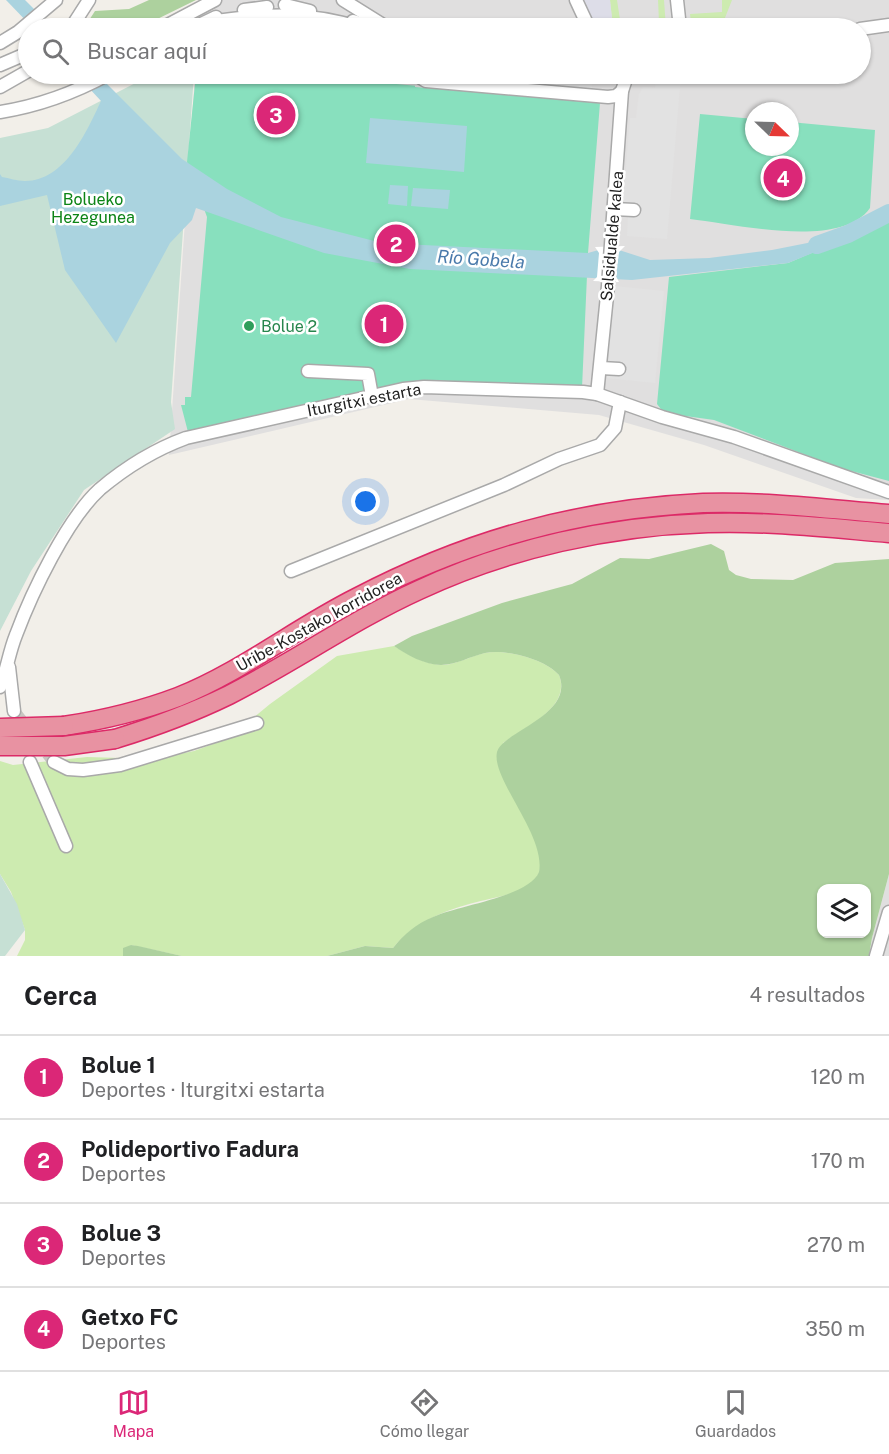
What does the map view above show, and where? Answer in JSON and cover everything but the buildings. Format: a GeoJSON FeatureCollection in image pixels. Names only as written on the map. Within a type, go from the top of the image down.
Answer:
{"type":"FeatureCollection","features":[{"type":"Feature","properties":{"kind":"highway","name":"Uribe-Kostako korridorea"},"geometry":{"type":"LineString","coordinates":[[0,728],[64,726],[111,718],[180,696],[224,674],[356,598],[411,571],[486,541],[541,525],[625,510],[705,503],[771,504],[889,514]]}},
{"type":"Feature","properties":{"kind":"highway","name":"Uribe-Kostako korridorea"},"geometry":{"type":"LineString","coordinates":[[0,746],[64,746],[115,739],[185,715],[231,694],[368,615],[421,589],[497,560],[554,543],[628,530],[708,523],[770,524],[889,533]]}},
{"type":"Feature","properties":{"kind":"street"},"geometry":{"type":"LineString","coordinates":[[35,18],[56,0]]}},
{"type":"Feature","properties":{"kind":"street"},"geometry":{"type":"LineString","coordinates":[[77,18],[89,0]]}},
{"type":"Feature","properties":{"kind":"street"},"geometry":{"type":"LineString","coordinates":[[181,18],[214,0]]}},
{"type":"Feature","properties":{"kind":"street"},"geometry":{"type":"LineString","coordinates":[[255,0],[267,7]]}},
{"type":"Feature","properties":{"kind":"street"},"geometry":{"type":"LineString","coordinates":[[343,0],[372,18]]}},
{"type":"Feature","properties":{"kind":"street"},"geometry":{"type":"LineString","coordinates":[[576,0],[585,18]]}},
{"type":"Feature","properties":{"kind":"street"},"geometry":{"type":"LineString","coordinates":[[677,0],[679,18]]}},
{"type":"Feature","properties":{"kind":"street"},"geometry":{"type":"LineString","coordinates":[[218,18],[235,11],[289,3],[343,18]]}},
{"type":"Feature","properties":{"kind":"street"},"geometry":{"type":"LineString","coordinates":[[230,18],[281,15],[306,18]]}},
{"type":"Feature","properties":{"kind":"street"},"geometry":{"type":"LineString","coordinates":[[871,28],[889,26]]}},
{"type":"Feature","properties":{"kind":"street"},"geometry":{"type":"LineString","coordinates":[[0,42],[18,32]]}},
{"type":"Feature","properties":{"kind":"street"},"geometry":{"type":"LineString","coordinates":[[0,65],[18,57]]}},
{"type":"Feature","properties":{"kind":"street"},"geometry":{"type":"LineString","coordinates":[[0,87],[18,79]]}},
{"type":"Feature","properties":{"kind":"street"},"geometry":{"type":"LineString","coordinates":[[0,112],[40,104],[91,84]]}},
{"type":"Feature","properties":{"kind":"street"},"geometry":{"type":"LineString","coordinates":[[461,84],[613,97],[625,84]]}},
{"type":"Feature","properties":{"kind":"street","name":"Salsidualde kalea"},"geometry":{"type":"LineString","coordinates":[[597,394],[628,84]]}},
{"type":"Feature","properties":{"kind":"street"},"geometry":{"type":"LineString","coordinates":[[614,209],[634,210]]}},
{"type":"Feature","properties":{"kind":"street"},"geometry":{"type":"LineString","coordinates":[[601,368],[619,369]]}},
{"type":"Feature","properties":{"kind":"street"},"geometry":{"type":"LineString","coordinates":[[308,371],[368,374],[372,396]]}},
{"type":"Feature","properties":{"kind":"street","name":"Iturgitxi estarta"},"geometry":{"type":"LineString","coordinates":[[0,687],[9,666],[14,638],[29,601],[80,514],[100,490],[167,445],[186,438],[372,396],[424,387],[597,394],[662,417],[734,437],[889,492]]}},
{"type":"Feature","properties":{"kind":"street"},"geometry":{"type":"LineString","coordinates":[[291,572],[504,486],[559,459],[600,446],[615,428],[620,402]]}},
{"type":"Feature","properties":{"kind":"street"},"geometry":{"type":"LineString","coordinates":[[9,666],[14,711]]}},
{"type":"Feature","properties":{"kind":"street"},"geometry":{"type":"LineString","coordinates":[[54,762],[68,769],[82,770],[120,765],[257,723]]}},
{"type":"Feature","properties":{"kind":"street"},"geometry":{"type":"LineString","coordinates":[[30,762],[66,846]]}},
{"type":"Feature","properties":{"kind":"street"},"geometry":{"type":"LineString","coordinates":[[876,956],[889,912]]}},
{"type":"Feature","properties":{"kind":"shaded area"},"geometry":{"type":"Polygon","coordinates":[[[201,0],[889,0],[889,500],[856,498],[704,445],[599,415],[409,399],[169,455],[194,84],[871,84],[871,18],[199,18],[201,0]]]}},
{"type":"Feature","properties":{"kind":"shaded area"},"geometry":{"type":"Polygon","coordinates":[[[584,0],[610,0],[612,18],[592,18],[584,0]]]}},
{"type":"Feature","properties":{"kind":"shaded area"},"geometry":{"type":"Polygon","coordinates":[[[415,84],[592,84],[591,102],[415,87],[415,84]]]}},
{"type":"Feature","properties":{"kind":"shaded area"},"geometry":{"type":"Polygon","coordinates":[[[656,84],[680,84],[667,239],[627,236],[628,216],[622,215],[630,118],[636,118],[639,94],[643,87],[655,88],[656,84]]]}},
{"type":"Feature","properties":{"kind":"shaded area"},"geometry":{"type":"Polygon","coordinates":[[[614,286],[664,291],[655,383],[606,378],[614,286]]]}},
{"type":"Feature","properties":{"kind":"shaded area"},"geometry":{"type":"Polygon","coordinates":[[[889,874],[889,956],[869,956],[872,938],[889,874]]]}},
{"type":"Feature","properties":{"kind":"green space"},"geometry":{"type":"Polygon","coordinates":[[[149,0],[196,0],[159,18],[90,18],[95,11],[129,9],[149,0]]]}},
{"type":"Feature","properties":{"kind":"green space"},"geometry":{"type":"Polygon","coordinates":[[[610,0],[617,0],[620,18],[612,18],[610,0]]]}},
{"type":"Feature","properties":{"kind":"green space"},"geometry":{"type":"Polygon","coordinates":[[[658,0],[664,0],[665,18],[659,18],[658,0]]]}},
{"type":"Feature","properties":{"kind":"green space"},"geometry":{"type":"Polygon","coordinates":[[[722,0],[732,0],[725,18],[691,18],[690,14],[722,12],[722,0]]]}},
{"type":"Feature","properties":{"kind":"green space","name":"Bolueko Hezegunea"},"geometry":{"type":"Polygon","coordinates":[[[134,84],[193,84],[171,402],[175,429],[84,490],[31,571],[0,631],[0,138],[48,128],[134,84]]]}},
{"type":"Feature","properties":{"kind":"green space"},"geometry":{"type":"Polygon","coordinates":[[[195,84],[396,84],[600,103],[588,253],[582,388],[423,384],[363,392],[188,432],[181,405],[185,405],[185,397],[191,397],[207,217],[187,162],[195,84]]]}},
{"type":"Feature","properties":{"kind":"green space"},"geometry":{"type":"Polygon","coordinates":[[[700,114],[745,118],[745,156],[799,156],[799,123],[875,130],[870,208],[856,221],[836,228],[786,231],[690,219],[700,114]]]}},
{"type":"Feature","properties":{"kind":"green space"},"geometry":{"type":"Polygon","coordinates":[[[889,220],[889,481],[840,468],[714,420],[664,413],[657,404],[669,277],[788,263],[889,220]]]}},
{"type":"Feature","properties":{"kind":"green space"},"geometry":{"type":"Polygon","coordinates":[[[711,544],[724,551],[729,570],[736,575],[751,579],[793,580],[835,563],[889,559],[889,874],[869,956],[327,956],[365,946],[393,948],[421,923],[444,913],[522,888],[533,881],[539,872],[539,857],[535,841],[502,777],[497,763],[497,752],[502,744],[536,721],[557,701],[561,689],[559,675],[553,669],[535,660],[503,652],[485,653],[452,664],[435,665],[410,656],[394,646],[412,636],[502,603],[572,584],[620,558],[649,559],[711,544]]]}},
{"type":"Feature","properties":{"kind":"green space"},"geometry":{"type":"Polygon","coordinates":[[[394,646],[418,659],[439,665],[450,664],[485,653],[503,652],[535,660],[553,669],[559,675],[561,687],[559,697],[552,707],[533,724],[503,743],[539,850],[540,871],[532,883],[509,894],[465,905],[431,918],[410,931],[393,948],[365,946],[327,956],[182,956],[131,945],[123,956],[17,956],[25,940],[25,930],[11,892],[0,874],[0,761],[13,765],[87,757],[155,759],[194,751],[229,738],[270,704],[337,656],[394,646]]]}},
{"type":"Feature","properties":{"kind":"green space"},"geometry":{"type":"Polygon","coordinates":[[[0,874],[17,904],[25,930],[5,956],[0,956],[0,874]]]}},
{"type":"Feature","properties":{"kind":"green space"},"geometry":{"type":"Polygon","coordinates":[[[131,945],[182,956],[123,956],[123,948],[131,945]]]}},
{"type":"Feature","properties":{"kind":"water"},"geometry":{"type":"Polygon","coordinates":[[[6,0],[25,0],[43,18],[23,18],[6,0]]]}},
{"type":"Feature","properties":{"kind":"water"},"geometry":{"type":"Polygon","coordinates":[[[85,84],[107,84],[182,159],[227,189],[281,217],[382,243],[588,253],[602,249],[619,250],[650,260],[709,258],[772,250],[858,233],[889,209],[889,220],[788,263],[632,280],[410,269],[324,253],[196,208],[192,220],[170,243],[116,343],[65,270],[47,195],[0,206],[0,174],[2,177],[25,181],[39,179],[52,173],[73,152],[101,101],[85,84]]]}},
{"type":"Feature","properties":{"kind":"water"},"geometry":{"type":"Polygon","coordinates":[[[370,118],[467,126],[464,172],[366,163],[370,118]]]}},
{"type":"Feature","properties":{"kind":"water"},"geometry":{"type":"Polygon","coordinates":[[[390,185],[408,186],[407,206],[388,204],[390,185]]]}},
{"type":"Feature","properties":{"kind":"water"},"geometry":{"type":"Polygon","coordinates":[[[413,188],[450,190],[448,209],[411,206],[413,188]]]}},
{"type":"Feature","properties":{"kind":"pier"},"geometry":{"type":"Polygon","coordinates":[[[625,246],[619,252],[616,276],[619,282],[593,281],[597,277],[599,253],[595,247],[625,246]]]}},
{"type":"Feature","properties":{"kind":"waterway","name":"Río Gobela"},"geometry":{"type":"LineString","coordinates":[[817,245],[848,234],[889,213]]}},
{"type":"Feature","properties":{"kind":"tunnel"},"geometry":{"type":"LineString","coordinates":[[14,711],[54,762]]}},
{"type":"Feature","properties":{"kind":"place","name":"Bolue 3"},"geometry":{"type":"Point","coordinates":[276,115]}},
{"type":"Feature","properties":{"kind":"place","name":"Getxo FC"},"geometry":{"type":"Point","coordinates":[783,178]}},
{"type":"Feature","properties":{"kind":"place","name":"Polideportivo Fadura"},"geometry":{"type":"Point","coordinates":[396,244]}},
{"type":"Feature","properties":{"kind":"place","name":"Bolue 1"},"geometry":{"type":"Point","coordinates":[384,324]}},
{"type":"Feature","properties":{"kind":"place","name":"Bolue 2"},"geometry":{"type":"Point","coordinates":[249,326]}}]}
